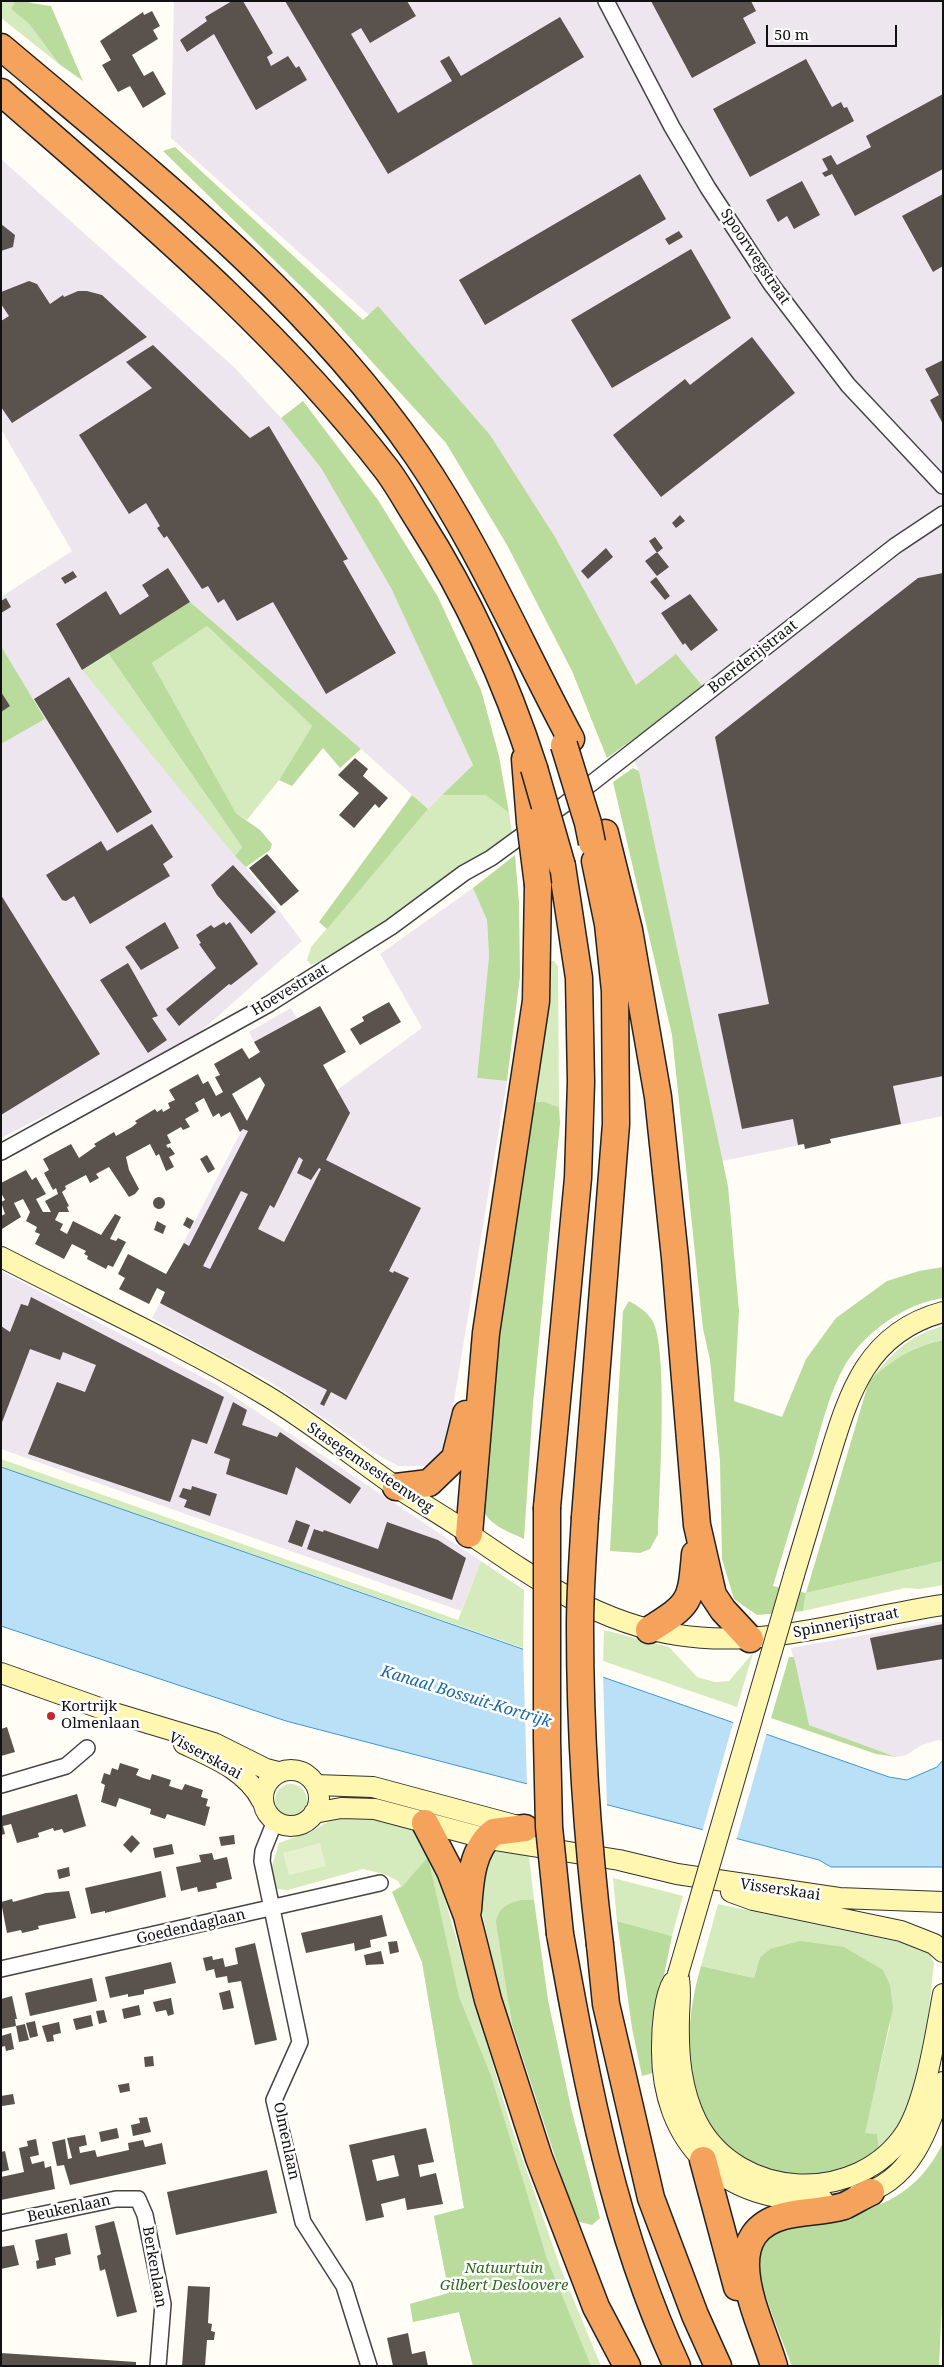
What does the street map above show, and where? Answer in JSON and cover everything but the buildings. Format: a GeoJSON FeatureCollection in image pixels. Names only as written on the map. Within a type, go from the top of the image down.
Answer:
{"type":"FeatureCollection","features":[{"type":"Feature","properties":{"kind":"highway"},"geometry":{"type":"LineString","coordinates":[[1,47],[136,159],[260,273],[339,354],[416,453],[462,525],[550,700],[567,742],[591,777],[614,990],[616,1124],[585,1517],[580,1626],[583,1747],[589,1844],[606,2004],[651,2198],[695,2315],[718,2366]]}},
{"type":"Feature","properties":{"kind":"highway"},"geometry":{"type":"LineString","coordinates":[[1,92],[167,237],[241,306],[308,376],[388,471],[451,572],[488,645],[524,738],[530,771],[538,885],[536,1001],[486,1333],[469,1534]]}},
{"type":"Feature","properties":{"kind":"highway"},"geometry":{"type":"LineString","coordinates":[[530,771],[562,866],[579,978],[581,1082],[578,1178],[547,1507],[546,1627],[549,1827],[560,1934],[588,2088],[618,2209],[659,2328],[677,2366]]}},
{"type":"Feature","properties":{"kind":"highway"},"geometry":{"type":"LineString","coordinates":[[599,838],[628,930],[658,1097],[676,1268],[697,1525],[713,1596],[729,1618],[750,1639]]}},
{"type":"Feature","properties":{"kind":"highway"},"geometry":{"type":"LineString","coordinates":[[396,1487],[428,1483],[455,1458],[486,1333]]}},
{"type":"Feature","properties":{"kind":"highway"},"geometry":{"type":"LineString","coordinates":[[649,1630],[679,1610],[690,1596],[697,1525]]}},
{"type":"Feature","properties":{"kind":"highway"},"geometry":{"type":"LineString","coordinates":[[425,1824],[445,1861],[467,1916],[488,2000],[539,2158],[596,2307],[627,2366]]}},
{"type":"Feature","properties":{"kind":"highway"},"geometry":{"type":"LineString","coordinates":[[467,1916],[472,1873],[478,1856],[488,1839],[494,1832],[525,1828]]}},
{"type":"Feature","properties":{"kind":"highway"},"geometry":{"type":"LineString","coordinates":[[703,2160],[735,2281],[766,2366]]}},
{"type":"Feature","properties":{"kind":"highway"},"geometry":{"type":"LineString","coordinates":[[774,2366],[747,2281],[746,2256],[752,2239],[761,2228],[781,2217],[845,2205],[871,2192]]}},
{"type":"Feature","properties":{"kind":"street","name":"Spoorwegstraat"},"geometry":{"type":"LineString","coordinates":[[606,1],[672,127],[708,188],[771,284],[848,385],[943,486]]}},
{"type":"Feature","properties":{"kind":"street","name":"Boerderijstraat"},"geometry":{"type":"LineString","coordinates":[[565,804],[895,546],[943,514]]}},
{"type":"Feature","properties":{"kind":"street","name":"Hoevestraat"},"geometry":{"type":"LineString","coordinates":[[1,1152],[269,1004],[391,927],[464,873],[491,858],[565,804]]}},
{"type":"Feature","properties":{"kind":"street","name":"Stasegemsesteenweg"},"geometry":{"type":"LineString","coordinates":[[1,1257],[268,1397],[396,1487],[524,1571],[594,1611],[649,1630],[705,1638],[750,1639]]}},
{"type":"Feature","properties":{"kind":"street"},"geometry":{"type":"LineString","coordinates":[[943,1312],[918,1320],[899,1331],[876,1352],[859,1375],[840,1423],[794,1574],[678,1974],[671,1985],[662,2038],[663,2081],[674,2120],[692,2148],[703,2160],[736,2183],[763,2195],[781,2199],[822,2200],[871,2192],[893,2178],[914,2154],[929,2126],[943,2082]]}},
{"type":"Feature","properties":{"kind":"street","name":"Spinnerijstraat"},"geometry":{"type":"LineString","coordinates":[[750,1639],[800,1633],[943,1605]]}},
{"type":"Feature","properties":{"kind":"street","name":"Visserskaai"},"geometry":{"type":"LineString","coordinates":[[1,1673],[138,1721],[229,1748],[266,1768],[278,1772]]}},
{"type":"Feature","properties":{"kind":"street","name":"Visserskaai"},"geometry":{"type":"LineString","coordinates":[[138,1721],[239,1773],[255,1788],[262,1801]]}},
{"type":"Feature","properties":{"kind":"street"},"geometry":{"type":"LineString","coordinates":[[1,1785],[66,1766],[87,1748]]}},
{"type":"Feature","properties":{"kind":"street"},"geometry":{"type":"LineString","coordinates":[[286,1770],[300,1771],[316,1784],[319,1797],[314,1813],[301,1824],[283,1825],[275,1822],[265,1809],[262,1801],[266,1784],[278,1772],[286,1770]]}},
{"type":"Feature","properties":{"kind":"street","name":"Visserskaai"},"geometry":{"type":"LineString","coordinates":[[316,1784],[374,1786],[525,1828],[619,1860]]}},
{"type":"Feature","properties":{"kind":"street","name":"Visserskaai"},"geometry":{"type":"LineString","coordinates":[[314,1813],[341,1808],[366,1808],[488,1839],[619,1860],[677,1874],[838,1898],[943,1902]]}},
{"type":"Feature","properties":{"kind":"street","name":"Olmenlaan"},"geometry":{"type":"LineString","coordinates":[[275,1822],[262,1851],[271,1909],[300,2042],[274,2100],[303,2222],[344,2286],[369,2366]]}},
{"type":"Feature","properties":{"kind":"street"},"geometry":{"type":"LineString","coordinates":[[677,1874],[753,1900],[901,1930],[934,1944],[943,1952]]}},
{"type":"Feature","properties":{"kind":"street","name":"Goedendaglaan"},"geometry":{"type":"LineString","coordinates":[[1,1969],[380,1883]]}},
{"type":"Feature","properties":{"kind":"street"},"geometry":{"type":"LineString","coordinates":[[678,1974],[681,1986],[679,2032],[681,2070],[703,2160]]}},
{"type":"Feature","properties":{"kind":"street"},"geometry":{"type":"LineString","coordinates":[[690,2106],[702,2129],[718,2150],[732,2161],[762,2178],[777,2183],[806,2185],[824,2184],[848,2177],[869,2167],[889,2152],[910,2124],[922,2090],[943,1994]]}},
{"type":"Feature","properties":{"kind":"street","name":"Beukenlaan"},"geometry":{"type":"LineString","coordinates":[[1,2223],[116,2199],[138,2199]]}},
{"type":"Feature","properties":{"kind":"street","name":"Berkenlaan"},"geometry":{"type":"LineString","coordinates":[[138,2199],[145,2215],[163,2304],[158,2366]]}},
{"type":"Feature","properties":{"kind":"shaded area"},"geometry":{"type":"Polygon","coordinates":[[[174,1],[943,1],[943,1116],[722,1161],[639,771],[612,716],[377,322],[171,138],[174,1]]]}},
{"type":"Feature","properties":{"kind":"shaded area"},"geometry":{"type":"Polygon","coordinates":[[[1,159],[235,368],[281,418],[321,468],[391,588],[473,765],[428,809],[190,602],[82,670],[246,867],[302,941],[188,1043],[1,1138],[1,744],[45,719],[1,646],[1,597],[72,551],[1,429],[1,159]]]}},
{"type":"Feature","properties":{"kind":"shaded area"},"geometry":{"type":"Polygon","coordinates":[[[473,888],[487,920],[489,956],[477,1078],[507,1081],[448,1437],[442,1457],[430,1466],[398,1466],[373,1452],[269,1381],[152,1318],[181,1263],[175,1259],[271,1074],[249,1032],[291,1008],[337,1090],[422,1028],[380,954],[473,888]]]}},
{"type":"Feature","properties":{"kind":"shaded area"},"geometry":{"type":"Polygon","coordinates":[[[1,1271],[217,1385],[481,1561],[461,1611],[1,1449],[1,1271]]]}},
{"type":"Feature","properties":{"kind":"shaded area"},"geometry":{"type":"Polygon","coordinates":[[[943,1621],[943,1741],[938,1740],[922,1745],[906,1755],[896,1757],[808,1725],[791,1648],[943,1621]]]}},
{"type":"Feature","properties":{"kind":"green space"},"geometry":{"type":"Polygon","coordinates":[[[2,1],[15,1],[11,9],[29,24],[59,64],[1,18],[2,1]]]}},
{"type":"Feature","properties":{"kind":"green space"},"geometry":{"type":"Polygon","coordinates":[[[15,1],[51,6],[83,81],[59,64],[29,24],[11,9],[15,1]]]}},
{"type":"Feature","properties":{"kind":"green space"},"geometry":{"type":"Polygon","coordinates":[[[175,147],[363,320],[378,306],[490,435],[555,537],[636,685],[676,654],[704,688],[607,758],[572,671],[507,545],[446,443],[322,307],[163,151],[175,147]]]}},
{"type":"Feature","properties":{"kind":"green space"},"geometry":{"type":"Polygon","coordinates":[[[303,401],[378,500],[438,597],[481,690],[499,756],[509,813],[486,795],[442,795],[473,765],[391,588],[321,468],[281,418],[303,401]]]}},
{"type":"Feature","properties":{"kind":"green space"},"geometry":{"type":"Polygon","coordinates":[[[190,602],[361,749],[340,768],[323,748],[292,786],[279,780],[312,726],[207,626],[152,663],[236,813],[260,830],[272,844],[270,850],[246,867],[235,856],[242,847],[108,653],[190,602]]]}},
{"type":"Feature","properties":{"kind":"green space"},"geometry":{"type":"Polygon","coordinates":[[[207,626],[312,726],[279,780],[247,820],[236,813],[152,663],[207,626]]]}},
{"type":"Feature","properties":{"kind":"green space"},"geometry":{"type":"Polygon","coordinates":[[[1,646],[45,719],[1,744],[1,646]]]}},
{"type":"Feature","properties":{"kind":"green space"},"geometry":{"type":"Polygon","coordinates":[[[108,653],[242,847],[235,856],[82,670],[108,653]]]}},
{"type":"Feature","properties":{"kind":"green space"},"geometry":{"type":"Polygon","coordinates":[[[633,768],[639,771],[728,1186],[739,1311],[734,1401],[782,1417],[806,1359],[836,1318],[887,1281],[919,1271],[943,1267],[943,1298],[914,1306],[887,1321],[863,1341],[839,1376],[826,1409],[773,1586],[806,1593],[803,1611],[757,1615],[734,1599],[722,1559],[720,1461],[710,1360],[703,1329],[672,1035],[613,782],[633,768]]]}},
{"type":"Feature","properties":{"kind":"green space"},"geometry":{"type":"Polygon","coordinates":[[[412,795],[428,809],[327,929],[319,922],[412,795]]]}},
{"type":"Feature","properties":{"kind":"green space"},"geometry":{"type":"Polygon","coordinates":[[[442,795],[487,795],[509,813],[512,832],[414,903],[328,958],[311,965],[307,960],[311,947],[442,795]]]}},
{"type":"Feature","properties":{"kind":"green space"},"geometry":{"type":"Polygon","coordinates":[[[515,855],[519,903],[520,976],[507,1081],[477,1078],[489,956],[487,920],[473,888],[515,855]]]}},
{"type":"Feature","properties":{"kind":"green space"},"geometry":{"type":"Polygon","coordinates":[[[549,961],[554,961],[558,966],[559,1107],[545,1102],[530,1107],[549,961]]]}},
{"type":"Feature","properties":{"kind":"green space"},"geometry":{"type":"Polygon","coordinates":[[[537,1102],[545,1102],[559,1107],[560,1123],[533,1404],[524,1539],[495,1524],[482,1509],[482,1420],[530,1107],[537,1102]]]}},
{"type":"Feature","properties":{"kind":"green space"},"geometry":{"type":"Polygon","coordinates":[[[629,1301],[642,1309],[652,1320],[657,1335],[662,1389],[658,1534],[650,1549],[640,1553],[610,1551],[623,1311],[629,1301]]]}},
{"type":"Feature","properties":{"kind":"green space"},"geometry":{"type":"Polygon","coordinates":[[[943,1326],[943,1340],[912,1350],[885,1367],[869,1381],[901,1347],[919,1335],[943,1326]]]}},
{"type":"Feature","properties":{"kind":"green space"},"geometry":{"type":"Polygon","coordinates":[[[943,1340],[943,1561],[806,1593],[869,1381],[885,1367],[912,1350],[943,1340]]]}},
{"type":"Feature","properties":{"kind":"green space"},"geometry":{"type":"Polygon","coordinates":[[[1,1459],[458,1620],[481,1561],[524,1590],[523,1648],[1,1467],[1,1459]]]}},
{"type":"Feature","properties":{"kind":"green space"},"geometry":{"type":"Polygon","coordinates":[[[943,1561],[943,1585],[920,1589],[905,1588],[803,1611],[806,1593],[943,1561]]]}},
{"type":"Feature","properties":{"kind":"green space"},"geometry":{"type":"Polygon","coordinates":[[[604,1630],[669,1647],[697,1677],[715,1682],[729,1681],[753,1653],[737,1707],[603,1661],[604,1630]]]}},
{"type":"Feature","properties":{"kind":"green space"},"geometry":{"type":"Polygon","coordinates":[[[789,1657],[794,1657],[809,1725],[896,1757],[876,1754],[771,1718],[789,1657]]]}},
{"type":"Feature","properties":{"kind":"green space"},"geometry":{"type":"Polygon","coordinates":[[[291,1784],[297,1785],[302,1789],[306,1794],[306,1806],[302,1811],[297,1815],[291,1816],[285,1815],[280,1811],[276,1806],[275,1800],[276,1794],[280,1789],[285,1785],[291,1784]]]}},
{"type":"Feature","properties":{"kind":"green space","name":"Natuurtuin Gilbert Desloovere"},"geometry":{"type":"Polygon","coordinates":[[[341,1814],[358,1815],[394,1822],[414,1830],[422,1836],[432,1855],[510,2123],[562,2272],[601,2366],[473,2366],[459,2312],[413,2322],[410,2304],[449,2293],[434,2216],[464,2208],[422,1962],[392,1892],[401,1886],[398,1881],[384,1874],[363,1869],[288,1890],[277,1889],[272,1866],[279,1843],[314,1830],[341,1814]]]}},
{"type":"Feature","properties":{"kind":"green space"},"geometry":{"type":"Polygon","coordinates":[[[320,1843],[326,1866],[289,1875],[283,1853],[320,1843]]]}},
{"type":"Feature","properties":{"kind":"green space"},"geometry":{"type":"Polygon","coordinates":[[[502,1849],[529,1856],[534,1900],[520,1900],[509,2008],[512,2025],[502,2001],[477,1890],[484,1864],[493,1854],[502,1849]]]}},
{"type":"Feature","properties":{"kind":"green space","name":"Natuurtuin Gilbert Desloovere"},"geometry":{"type":"Polygon","coordinates":[[[428,1857],[459,1997],[491,2076],[547,2259],[591,2366],[473,2366],[459,2312],[413,2322],[410,2304],[449,2293],[434,2216],[464,2208],[422,1962],[392,1892],[402,1887],[428,1857]]]}},
{"type":"Feature","properties":{"kind":"green space"},"geometry":{"type":"Polygon","coordinates":[[[613,1878],[683,1896],[672,1936],[617,1921],[613,1878]]]}},
{"type":"Feature","properties":{"kind":"green space"},"geometry":{"type":"Polygon","coordinates":[[[520,1900],[534,1900],[548,2000],[571,2108],[600,2218],[592,2225],[576,2221],[512,2025],[496,1922],[499,1913],[504,1907],[520,1900]]]}},
{"type":"Feature","properties":{"kind":"green space"},"geometry":{"type":"Polygon","coordinates":[[[718,1904],[918,1946],[929,1953],[934,1963],[925,2039],[918,2078],[902,2121],[879,2147],[877,2134],[864,2134],[890,2025],[890,1985],[770,1949],[760,1957],[754,1978],[701,1966],[718,1904]]]}},
{"type":"Feature","properties":{"kind":"green space"},"geometry":{"type":"Polygon","coordinates":[[[617,1921],[672,1936],[653,2029],[653,2073],[642,2076],[632,2028],[617,1921]]]}},
{"type":"Feature","properties":{"kind":"green space"},"geometry":{"type":"Polygon","coordinates":[[[800,1941],[844,1947],[883,1970],[890,1985],[893,2008],[865,2133],[877,2134],[879,2147],[860,2163],[833,2173],[808,2178],[765,2171],[738,2155],[717,2135],[702,2111],[694,2083],[690,2055],[690,2025],[694,1995],[701,1966],[754,1978],[760,1957],[770,1949],[800,1941]]]}},
{"type":"Feature","properties":{"kind":"green space"},"geometry":{"type":"Polygon","coordinates":[[[943,2143],[943,2283],[939,2366],[792,2366],[761,2279],[759,2257],[766,2241],[772,2234],[783,2228],[861,2211],[893,2198],[922,2175],[943,2143]]]}},
{"type":"Feature","properties":{"kind":"water","name":"Kanaal Bossuit-Kortrijk"},"geometry":{"type":"Polygon","coordinates":[[[1,1467],[889,1777],[907,1780],[937,1767],[943,1760],[943,1867],[831,1867],[819,1860],[286,1721],[1,1626],[1,1467]]]}},
{"type":"Feature","properties":{"kind":"pier"},"geometry":{"type":"Polygon","coordinates":[[[523,1646],[603,1674],[607,1807],[527,1786],[523,1646]]]}},
{"type":"Feature","properties":{"kind":"pier"},"geometry":{"type":"Polygon","coordinates":[[[734,1720],[767,1732],[736,1841],[702,1832],[734,1720]]]}},
{"type":"Feature","properties":{"kind":"place","name":"Kortrijk Olmenlaan"},"geometry":{"type":"Point","coordinates":[51,1716]}}]}
